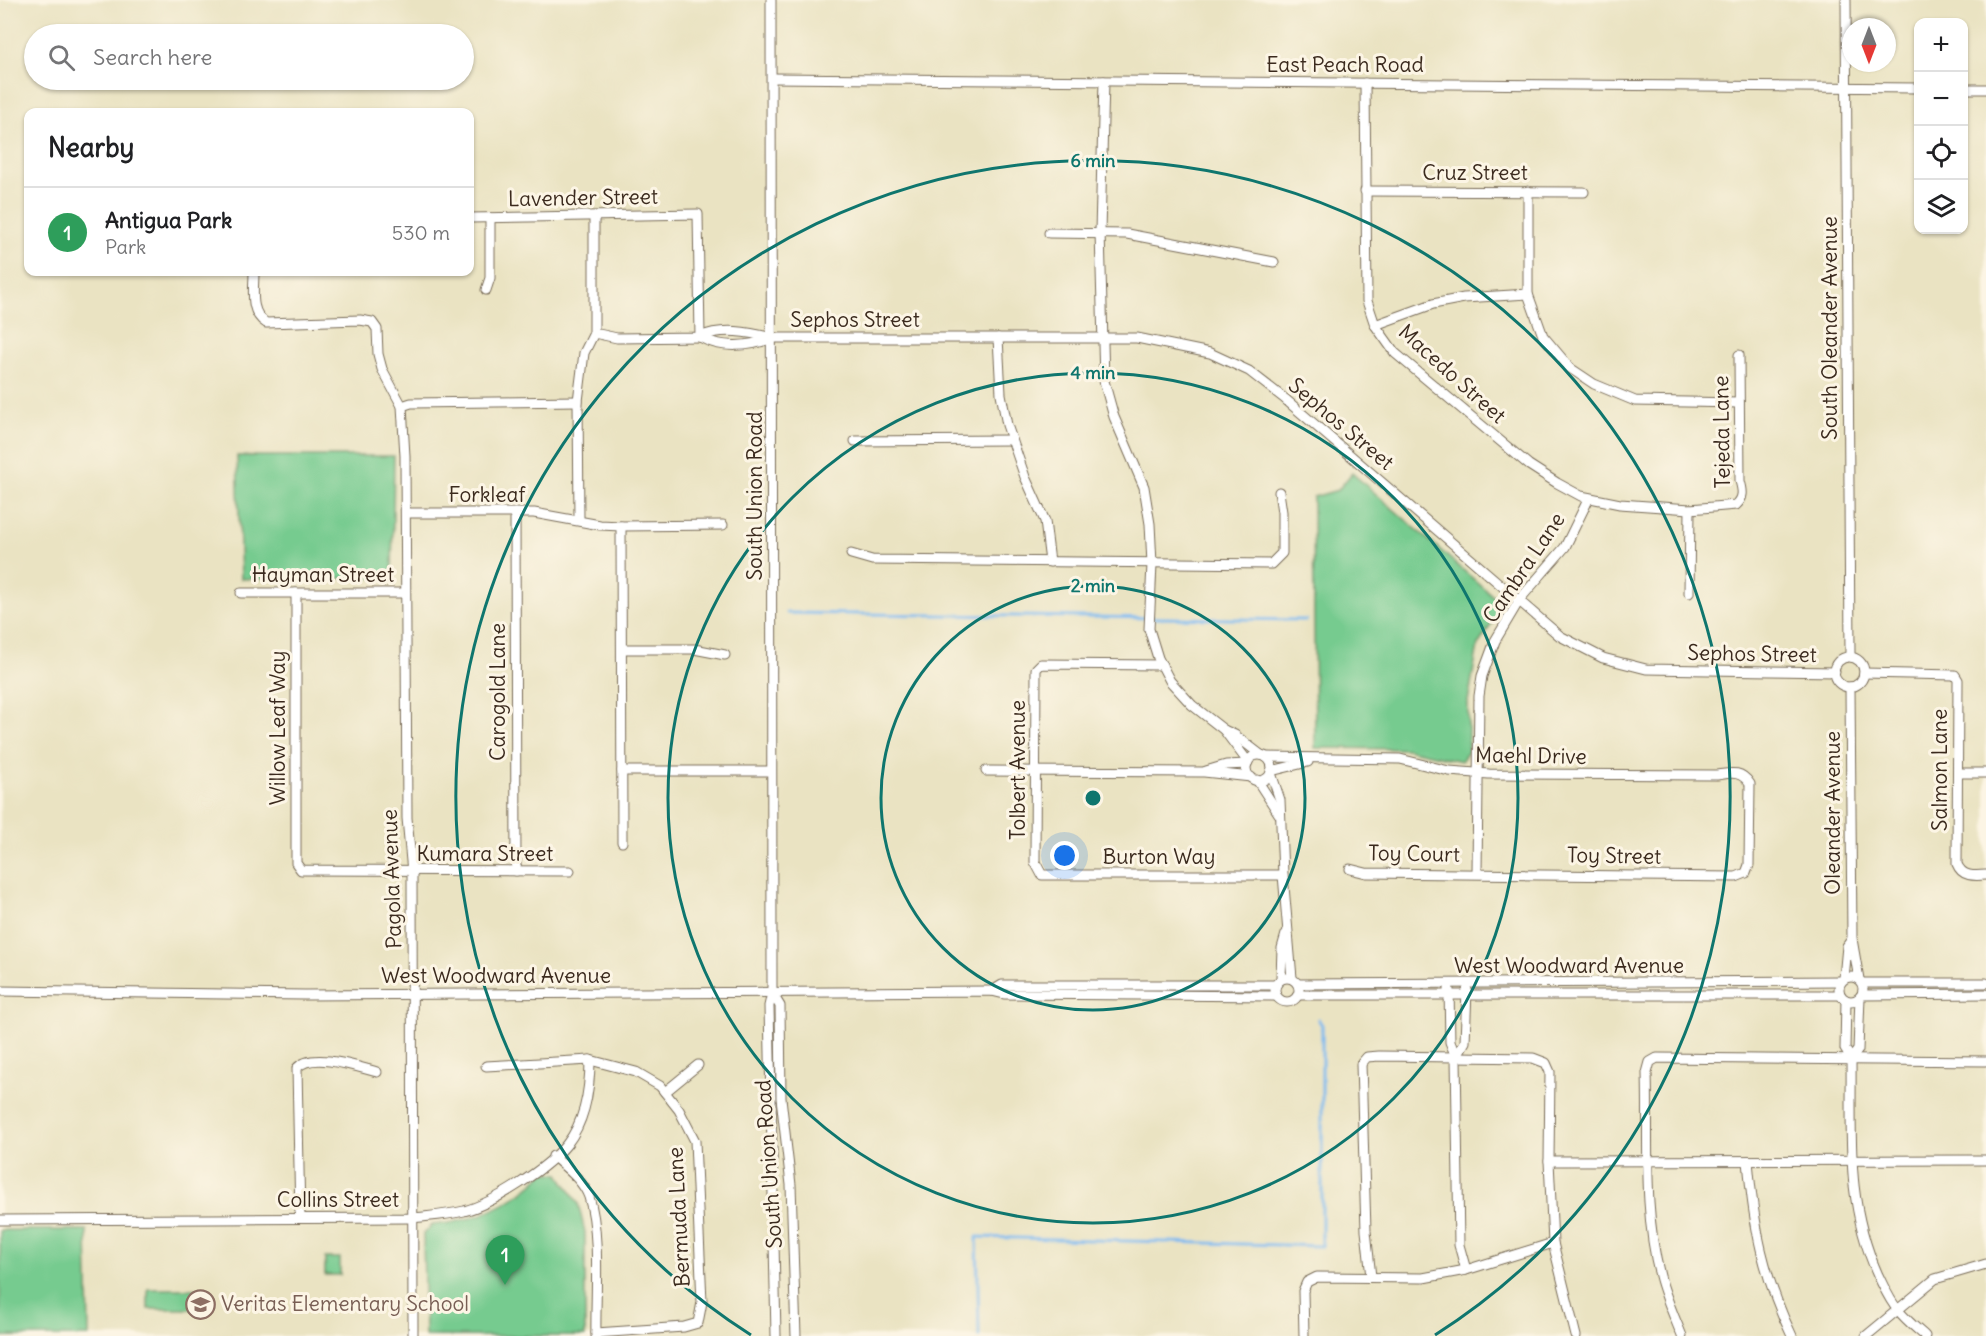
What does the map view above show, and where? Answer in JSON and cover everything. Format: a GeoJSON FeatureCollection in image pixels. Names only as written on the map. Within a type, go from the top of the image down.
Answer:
{"type":"FeatureCollection","features":[{"type":"Feature","properties":{"kind":"street","name":"South Union Road"},"geometry":{"type":"LineString","coordinates":[[771,0],[772,993],[769,1006],[776,1336]]}},
{"type":"Feature","properties":{"kind":"street","name":"South Oleander Avenue"},"geometry":{"type":"LineString","coordinates":[[1846,0],[1850,656]]}},
{"type":"Feature","properties":{"kind":"street","name":"East Peach Road"},"geometry":{"type":"LineString","coordinates":[[772,78],[1914,88]]}},
{"type":"Feature","properties":{"kind":"street"},"geometry":{"type":"LineString","coordinates":[[1104,81],[1100,232],[1104,381],[1111,408],[1144,487],[1150,524],[1152,564],[1148,614],[1153,643],[1162,665],[1180,693],[1224,730],[1279,814]]}},
{"type":"Feature","properties":{"kind":"street","name":"Macedo Street"},"geometry":{"type":"LineString","coordinates":[[1365,83],[1367,301],[1375,325],[1395,353],[1529,465],[1557,483],[1589,498],[1620,504],[1690,509],[1736,506]]}},
{"type":"Feature","properties":{"kind":"street"},"geometry":{"type":"LineString","coordinates":[[1968,88],[1986,89]]}},
{"type":"Feature","properties":{"kind":"street","name":"Cruz Street"},"geometry":{"type":"LineString","coordinates":[[1365,191],[1584,192]]}},
{"type":"Feature","properties":{"kind":"street"},"geometry":{"type":"LineString","coordinates":[[1528,191],[1528,294],[1543,336],[1570,368],[1594,384],[1635,401],[1739,403]]}},
{"type":"Feature","properties":{"kind":"street","name":"Lavender Street"},"geometry":{"type":"LineString","coordinates":[[474,218],[698,214],[700,337]]}},
{"type":"Feature","properties":{"kind":"street"},"geometry":{"type":"LineString","coordinates":[[579,520],[578,400],[584,353],[594,333],[594,217]]}},
{"type":"Feature","properties":{"kind":"street"},"geometry":{"type":"LineString","coordinates":[[486,290],[490,278],[490,218]]}},
{"type":"Feature","properties":{"kind":"street"},"geometry":{"type":"LineString","coordinates":[[1050,233],[1100,232],[1156,238],[1274,262]]}},
{"type":"Feature","properties":{"kind":"street"},"geometry":{"type":"LineString","coordinates":[[254,276],[254,309],[257,317],[266,323],[360,320],[372,322],[377,329],[378,354],[382,369],[402,406],[411,403],[578,400]]}},
{"type":"Feature","properties":{"kind":"street"},"geometry":{"type":"LineString","coordinates":[[1375,325],[1433,304],[1464,298],[1528,294]]}},
{"type":"Feature","properties":{"kind":"street","name":"Sephos Street"},"geometry":{"type":"LineString","coordinates":[[594,333],[617,338],[700,337],[712,332],[751,332],[772,338],[1137,338],[1177,344],[1210,353],[1249,371],[1520,599],[1560,636],[1583,650],[1624,665],[1666,671],[1835,672]]}},
{"type":"Feature","properties":{"kind":"street"},"geometry":{"type":"LineString","coordinates":[[998,338],[1001,394],[1012,440],[1045,521],[1050,562]]}},
{"type":"Feature","properties":{"kind":"street","name":"Tejeda Lane"},"geometry":{"type":"LineString","coordinates":[[1736,506],[1741,500],[1743,491],[1740,481],[1739,355]]}},
{"type":"Feature","properties":{"kind":"street","name":"Pagola Avenue"},"geometry":{"type":"LineString","coordinates":[[402,406],[406,513],[407,818],[412,872],[413,1336]]}},
{"type":"Feature","properties":{"kind":"street"},"geometry":{"type":"LineString","coordinates":[[855,441],[1012,440]]}},
{"type":"Feature","properties":{"kind":"street"},"geometry":{"type":"LineString","coordinates":[[851,554],[872,560],[1271,564],[1282,554],[1282,512],[1279,492]]}},
{"type":"Feature","properties":{"kind":"street","name":"Cambra Lane"},"geometry":{"type":"LineString","coordinates":[[1477,873],[1479,696],[1482,676],[1496,641],[1520,599],[1565,547],[1589,498]]}},
{"type":"Feature","properties":{"kind":"street"},"geometry":{"type":"LineString","coordinates":[[1689,593],[1690,509]]}},
{"type":"Feature","properties":{"kind":"street","name":"Forkleaf"},"geometry":{"type":"LineString","coordinates":[[406,513],[534,513],[568,520],[621,526],[723,525]]}},
{"type":"Feature","properties":{"kind":"street","name":"Carogold Lane"},"geometry":{"type":"LineString","coordinates":[[515,513],[516,871]]}},
{"type":"Feature","properties":{"kind":"street"},"geometry":{"type":"LineString","coordinates":[[621,526],[622,842]]}},
{"type":"Feature","properties":{"kind":"street","name":"Hayman Street"},"geometry":{"type":"LineString","coordinates":[[241,593],[405,592]]}},
{"type":"Feature","properties":{"kind":"street","name":"Willow Leaf Way"},"geometry":{"type":"LineString","coordinates":[[296,593],[296,863]]}},
{"type":"Feature","properties":{"kind":"street"},"geometry":{"type":"LineString","coordinates":[[622,649],[694,649],[725,656]]}},
{"type":"Feature","properties":{"kind":"street"},"geometry":{"type":"LineString","coordinates":[[1850,656],[1862,663],[1864,673],[1861,681],[1850,687],[1840,683],[1835,672],[1839,661],[1850,656]]}},
{"type":"Feature","properties":{"kind":"street","name":"Tolbert Avenue"},"geometry":{"type":"LineString","coordinates":[[1038,870],[1035,862],[1034,771],[1036,669],[1041,664],[1162,665]]}},
{"type":"Feature","properties":{"kind":"street","name":"Salmon Lane"},"geometry":{"type":"LineString","coordinates":[[1864,673],[1951,673],[1958,680],[1957,864],[1959,870],[1969,876],[1986,875]]}},
{"type":"Feature","properties":{"kind":"street","name":"Oleander Avenue"},"geometry":{"type":"LineString","coordinates":[[1850,687],[1851,939],[1861,981]]}},
{"type":"Feature","properties":{"kind":"street"},"geometry":{"type":"LineString","coordinates":[[1224,730],[1235,735],[1270,762],[1280,800],[1287,932],[1298,995],[1293,1000],[1285,1002],[1276,996],[1282,948],[1287,932]]}},
{"type":"Feature","properties":{"kind":"street"},"geometry":{"type":"LineString","coordinates":[[1226,765],[1234,758],[1237,749]]}},
{"type":"Feature","properties":{"kind":"street"},"geometry":{"type":"LineString","coordinates":[[1204,772],[1226,765],[1247,763],[1253,756],[1263,756]]}},
{"type":"Feature","properties":{"kind":"street","name":"Maehl Drive"},"geometry":{"type":"LineString","coordinates":[[1263,756],[1400,759],[1449,771],[1479,773],[1717,775],[1734,773],[1744,776],[1750,789],[1747,870]]}},
{"type":"Feature","properties":{"kind":"street","name":"Maehl Drive"},"geometry":{"type":"LineString","coordinates":[[1271,772],[1318,759]]}},
{"type":"Feature","properties":{"kind":"street"},"geometry":{"type":"LineString","coordinates":[[622,771],[771,771]]}},
{"type":"Feature","properties":{"kind":"street"},"geometry":{"type":"LineString","coordinates":[[986,771],[1204,772],[1254,779],[1266,779],[1271,772]]}},
{"type":"Feature","properties":{"kind":"street"},"geometry":{"type":"LineString","coordinates":[[1958,773],[1986,773]]}},
{"type":"Feature","properties":{"kind":"street","name":"Kumara Street"},"geometry":{"type":"LineString","coordinates":[[296,863],[301,870],[311,872],[570,871]]}},
{"type":"Feature","properties":{"kind":"street","name":"Toy Court"},"geometry":{"type":"LineString","coordinates":[[1350,868],[1366,873],[1477,873]]}},
{"type":"Feature","properties":{"kind":"street","name":"Burton Way"},"geometry":{"type":"LineString","coordinates":[[1038,870],[1042,875],[1283,875]]}},
{"type":"Feature","properties":{"kind":"street","name":"Toy Street"},"geometry":{"type":"LineString","coordinates":[[1477,873],[1736,877],[1747,870]]}},
{"type":"Feature","properties":{"kind":"street","name":"Oleander Avenue"},"geometry":{"type":"LineString","coordinates":[[1842,980],[1847,946],[1851,939]]}},
{"type":"Feature","properties":{"kind":"street"},"geometry":{"type":"LineString","coordinates":[[1924,1336],[1897,1309],[1868,1253],[1858,1223],[1851,1160],[1851,1059],[1845,1049],[1842,980],[1851,976],[1861,981],[1986,983]]}},
{"type":"Feature","properties":{"kind":"street","name":"West Woodward Avenue"},"geometry":{"type":"LineString","coordinates":[[1295,981],[1490,984],[1842,980]]}},
{"type":"Feature","properties":{"kind":"street"},"geometry":{"type":"LineString","coordinates":[[1278,982],[1295,981]]}},
{"type":"Feature","properties":{"kind":"street"},"geometry":{"type":"LineString","coordinates":[[1851,1059],[1858,1050],[1861,981]]}},
{"type":"Feature","properties":{"kind":"street","name":"West Woodward Avenue"},"geometry":{"type":"LineString","coordinates":[[992,991],[1002,985],[1278,982]]}},
{"type":"Feature","properties":{"kind":"street"},"geometry":{"type":"LineString","coordinates":[[1449,984],[1450,1042],[1456,1058],[1459,1245],[1466,1270]]}},
{"type":"Feature","properties":{"kind":"street"},"geometry":{"type":"LineString","coordinates":[[1456,1058],[1465,1042],[1467,984]]}},
{"type":"Feature","properties":{"kind":"street"},"geometry":{"type":"LineString","coordinates":[[1489,995],[1490,984]]}},
{"type":"Feature","properties":{"kind":"street","name":"West Woodward Avenue"},"geometry":{"type":"LineString","coordinates":[[0,991],[413,994],[992,991],[1004,994],[1276,996]]}},
{"type":"Feature","properties":{"kind":"street","name":"South Union Road"},"geometry":{"type":"LineString","coordinates":[[772,993],[780,1006],[781,1098],[790,1185],[796,1336]]}},
{"type":"Feature","properties":{"kind":"street"},"geometry":{"type":"LineString","coordinates":[[1843,998],[1853,1001],[1861,996],[1986,994]]}},
{"type":"Feature","properties":{"kind":"street","name":"West Woodward Avenue"},"geometry":{"type":"LineString","coordinates":[[1298,995],[1843,998]]}},
{"type":"Feature","properties":{"kind":"street"},"geometry":{"type":"LineString","coordinates":[[1371,1277],[1366,1231],[1361,1064],[1367,1057],[1379,1056],[1533,1058],[1546,1063],[1550,1072],[1549,1161],[1554,1243],[1575,1334],[1564,1336]]}},
{"type":"Feature","properties":{"kind":"street"},"geometry":{"type":"LineString","coordinates":[[1682,1336],[1659,1274],[1648,1161],[1647,1074],[1650,1062],[1657,1058],[1986,1061]]}},
{"type":"Feature","properties":{"kind":"street"},"geometry":{"type":"LineString","coordinates":[[300,1218],[297,1068],[302,1062],[312,1059],[354,1065],[377,1072]]}},
{"type":"Feature","properties":{"kind":"street","name":"Collins Street"},"geometry":{"type":"LineString","coordinates":[[0,1220],[413,1218],[465,1210],[514,1189],[567,1144],[584,1112],[590,1078],[590,1060]]}},
{"type":"Feature","properties":{"kind":"street","name":"Bermuda Lane"},"geometry":{"type":"LineString","coordinates":[[486,1066],[590,1060],[636,1072],[660,1086],[695,1141],[702,1292],[698,1323],[684,1327],[596,1335]]}},
{"type":"Feature","properties":{"kind":"street"},"geometry":{"type":"LineString","coordinates":[[665,1092],[698,1065]]}},
{"type":"Feature","properties":{"kind":"street"},"geometry":{"type":"LineString","coordinates":[[553,1156],[577,1178],[589,1196],[594,1230],[596,1335]]}},
{"type":"Feature","properties":{"kind":"street"},"geometry":{"type":"LineString","coordinates":[[1549,1161],[1986,1160]]}},
{"type":"Feature","properties":{"kind":"street"},"geometry":{"type":"LineString","coordinates":[[1748,1161],[1757,1242],[1773,1294],[1792,1336]]}},
{"type":"Feature","properties":{"kind":"street"},"geometry":{"type":"LineString","coordinates":[[1304,1336],[1303,1291],[1307,1282],[1317,1277],[1423,1278],[1466,1270],[1554,1243]]}},
{"type":"Feature","properties":{"kind":"street"},"geometry":{"type":"LineString","coordinates":[[1866,1336],[1935,1279],[1986,1264]]}},
{"type":"Feature","properties":{"kind":"green space"},"geometry":{"type":"Polygon","coordinates":[[[237,456],[394,456],[392,574],[385,578],[241,579],[237,456]]]}},
{"type":"Feature","properties":{"kind":"green space"},"geometry":{"type":"Polygon","coordinates":[[[1352,473],[1502,604],[1501,610],[1478,645],[1468,701],[1468,752],[1461,761],[1407,749],[1315,748],[1313,497],[1338,490],[1352,473]]]}},
{"type":"Feature","properties":{"kind":"green space"},"geometry":{"type":"Polygon","coordinates":[[[545,1172],[559,1174],[578,1203],[585,1232],[585,1336],[425,1336],[423,1234],[432,1225],[464,1220],[507,1202],[545,1172]]]}},
{"type":"Feature","properties":{"kind":"green space"},"geometry":{"type":"Polygon","coordinates":[[[0,1230],[87,1230],[89,1336],[0,1336],[0,1230]]]}},
{"type":"Feature","properties":{"kind":"green space"},"geometry":{"type":"Polygon","coordinates":[[[325,1258],[340,1258],[340,1275],[325,1275],[325,1258]]]}},
{"type":"Feature","properties":{"kind":"green space"},"geometry":{"type":"Polygon","coordinates":[[[148,1289],[199,1289],[199,1309],[148,1309],[148,1289]]]}},
{"type":"Feature","properties":{"kind":"waterway"},"geometry":{"type":"LineString","coordinates":[[787,613],[1306,620]]}},
{"type":"Feature","properties":{"kind":"waterway"},"geometry":{"type":"LineString","coordinates":[[979,1336],[977,1237],[1322,1246],[1322,1025],[1318,1019]]}},
{"type":"Feature","properties":{"kind":"place","name":"Antigua Park"},"geometry":{"type":"Point","coordinates":[505,1285]}},
{"type":"Feature","properties":{"kind":"place","name":"Veritas Elementary School"},"geometry":{"type":"Point","coordinates":[200,1304]}}]}
